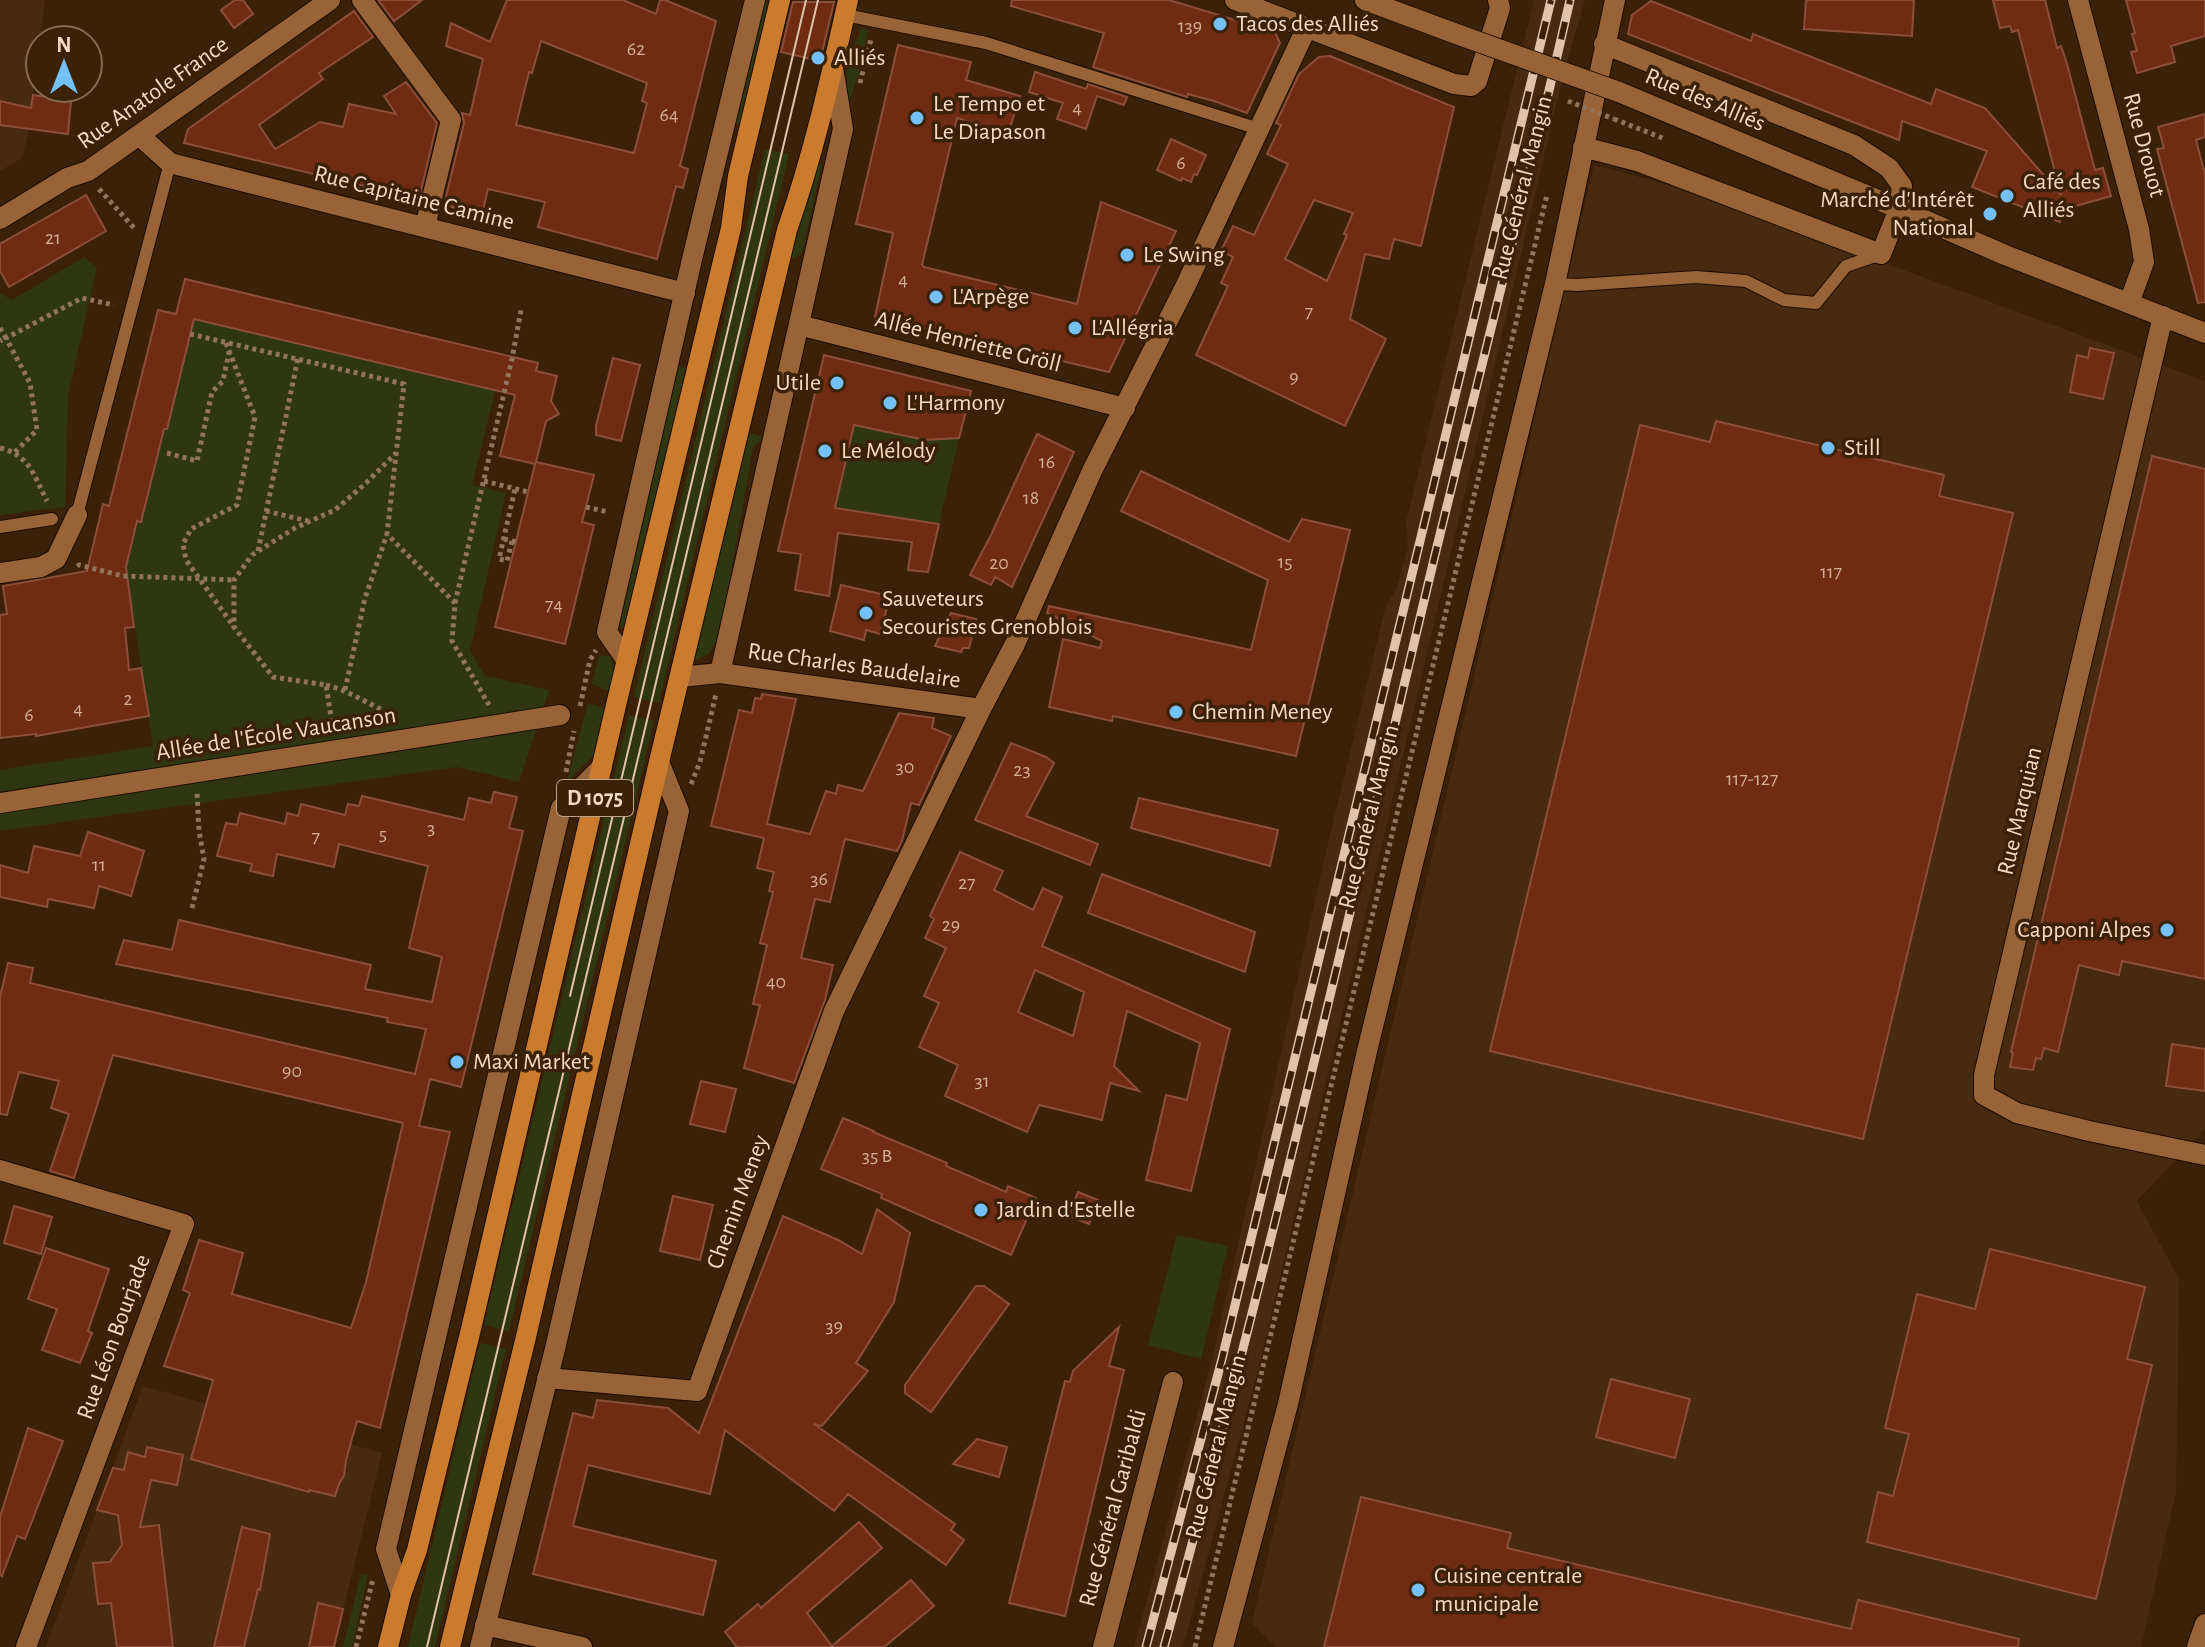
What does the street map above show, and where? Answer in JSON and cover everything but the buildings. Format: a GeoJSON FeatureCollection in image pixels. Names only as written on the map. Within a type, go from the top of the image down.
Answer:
{"type":"FeatureCollection","features":[{"type":"Feature","properties":{"kind":"main road","name":"D 1075"},"geometry":{"type":"LineString","coordinates":[[388,1647],[401,1595],[417,1550],[471,1329],[731,228],[738,176],[780,0]]}},
{"type":"Feature","properties":{"kind":"main road","name":"D 1075"},"geometry":{"type":"LineString","coordinates":[[450,1647],[787,230],[847,8]]}},
{"type":"Feature","properties":{"kind":"street","name":"Rue Anatole France"},"geometry":{"type":"LineString","coordinates":[[0,219],[67,178],[88,171],[330,0]]}},
{"type":"Feature","properties":{"kind":"street"},"geometry":{"type":"LineString","coordinates":[[362,0],[451,120],[425,227]]}},
{"type":"Feature","properties":{"kind":"street"},"geometry":{"type":"LineString","coordinates":[[627,661],[607,632],[755,0]]}},
{"type":"Feature","properties":{"kind":"street"},"geometry":{"type":"LineString","coordinates":[[1235,0],[1454,84],[1471,86],[1477,81],[1500,8],[1498,0]]}},
{"type":"Feature","properties":{"kind":"street","name":"Rue des Alliés"},"geometry":{"type":"LineString","coordinates":[[1365,0],[1619,92],[2005,255],[2205,333]]}},
{"type":"Feature","properties":{"kind":"street","name":"Rue Général Mangin"},"geometry":{"type":"LineString","coordinates":[[1223,1647],[1288,1404],[1367,1051],[1555,284],[1615,0]]}},
{"type":"Feature","properties":{"kind":"street","name":"Rue Drouot"},"geometry":{"type":"LineString","coordinates":[[2078,0],[2139,229],[2144,262],[2129,303]]}},
{"type":"Feature","properties":{"kind":"street","name":"Chemin Meney"},"geometry":{"type":"LineString","coordinates":[[547,1378],[697,1391],[834,1011],[1015,644],[1092,471],[1306,29]]}},
{"type":"Feature","properties":{"kind":"street","name":"Rue des Alliés"},"geometry":{"type":"LineString","coordinates":[[1604,44],[1854,145],[1889,168],[1897,177],[1902,186],[1899,209]]}},
{"type":"Feature","properties":{"kind":"street"},"geometry":{"type":"LineString","coordinates":[[720,673],[843,129],[833,67]]}},
{"type":"Feature","properties":{"kind":"street","name":"Rue Capitaine Camine"},"geometry":{"type":"LineString","coordinates":[[140,136],[170,163],[685,293]]}},
{"type":"Feature","properties":{"kind":"street"},"geometry":{"type":"LineString","coordinates":[[1583,147],[1637,161],[1881,254],[1899,209]]}},
{"type":"Feature","properties":{"kind":"street","name":"Rue Marquian"},"geometry":{"type":"LineString","coordinates":[[2163,316],[1984,1075],[1984,1095],[2017,1113],[2205,1155]]}},
{"type":"Feature","properties":{"kind":"street","name":"Allée Henriette Gröll"},"geometry":{"type":"LineString","coordinates":[[799,325],[1125,408]]}},
{"type":"Feature","properties":{"kind":"street"},"geometry":{"type":"LineString","coordinates":[[0,573],[41,567],[56,559],[64,546],[66,521]]}},
{"type":"Feature","properties":{"kind":"street","name":"Rue Charles Baudelaire"},"geometry":{"type":"LineString","coordinates":[[680,677],[720,673],[981,709]]}},
{"type":"Feature","properties":{"kind":"street","name":"Allée de l'École Vaucanson"},"geometry":{"type":"LineString","coordinates":[[0,803],[560,715]]}},
{"type":"Feature","properties":{"kind":"street"},"geometry":{"type":"LineString","coordinates":[[480,1647],[547,1378],[679,811],[659,762]]}},
{"type":"Feature","properties":{"kind":"street"},"geometry":{"type":"LineString","coordinates":[[401,1595],[386,1549],[561,808],[602,767]]}},
{"type":"Feature","properties":{"kind":"street","name":"Rue Léon Bourjade"},"geometry":{"type":"LineString","coordinates":[[0,1170],[184,1224],[26,1647]]}},
{"type":"Feature","properties":{"kind":"street","name":"Rue Général Garibaldi"},"geometry":{"type":"LineString","coordinates":[[1103,1647],[1173,1382]]}},
{"type":"Feature","properties":{"kind":"street"},"geometry":{"type":"LineString","coordinates":[[2197,1647],[2205,1624]]}},
{"type":"Feature","properties":{"kind":"street"},"geometry":{"type":"LineString","coordinates":[[485,1625],[582,1647]]}},
{"type":"Feature","properties":{"kind":"lane"},"geometry":{"type":"LineString","coordinates":[[847,8],[875,22],[986,43],[1259,129]]}},
{"type":"Feature","properties":{"kind":"lane"},"geometry":{"type":"LineString","coordinates":[[0,527],[66,521],[170,163]]}},
{"type":"Feature","properties":{"kind":"lane"},"geometry":{"type":"LineString","coordinates":[[1555,284],[1696,277],[1746,281],[1784,300],[1816,303],[1846,266],[1881,254]]}},
{"type":"Feature","properties":{"kind":"path"},"geometry":{"type":"LineString","coordinates":[[843,129],[860,82],[875,22]]}},
{"type":"Feature","properties":{"kind":"path","name":"Rue Général Mangin"},"geometry":{"type":"LineString","coordinates":[[1570,104],[1573,90]]}},
{"type":"Feature","properties":{"kind":"path"},"geometry":{"type":"LineString","coordinates":[[88,171],[99,189],[141,235]]}},
{"type":"Feature","properties":{"kind":"path","name":"Rue Général Mangin"},"geometry":{"type":"LineString","coordinates":[[1195,1647],[1548,191]]}},
{"type":"Feature","properties":{"kind":"path"},"geometry":{"type":"LineString","coordinates":[[3,340],[82,298],[121,307]]}},
{"type":"Feature","properties":{"kind":"path"},"geometry":{"type":"LineString","coordinates":[[499,724],[452,641],[455,603],[521,310]]}},
{"type":"Feature","properties":{"kind":"path"},"geometry":{"type":"LineString","coordinates":[[0,328],[3,340],[30,383],[37,430],[15,452]]}},
{"type":"Feature","properties":{"kind":"path"},"geometry":{"type":"LineString","coordinates":[[190,334],[404,384],[387,534],[365,598],[345,690]]}},
{"type":"Feature","properties":{"kind":"path"},"geometry":{"type":"LineString","coordinates":[[225,342],[255,417],[237,505],[191,529],[183,544],[186,560],[273,677],[345,690],[370,706],[399,717]]}},
{"type":"Feature","properties":{"kind":"path"},"geometry":{"type":"LineString","coordinates":[[167,453],[197,461],[212,392],[223,381],[229,351]]}},
{"type":"Feature","properties":{"kind":"path"},"geometry":{"type":"LineString","coordinates":[[258,551],[298,358]]}},
{"type":"Feature","properties":{"kind":"path"},"geometry":{"type":"LineString","coordinates":[[0,448],[15,452],[29,465],[49,507],[66,521],[79,565],[123,576],[234,580]]}},
{"type":"Feature","properties":{"kind":"path"},"geometry":{"type":"LineString","coordinates":[[234,627],[234,580],[252,555],[309,521],[335,510],[396,453]]}},
{"type":"Feature","properties":{"kind":"path"},"geometry":{"type":"LineString","coordinates":[[484,481],[528,492]]}},
{"type":"Feature","properties":{"kind":"path"},"geometry":{"type":"LineString","coordinates":[[504,539],[514,542],[507,561],[499,559],[515,489]]}},
{"type":"Feature","properties":{"kind":"path"},"geometry":{"type":"LineString","coordinates":[[586,507],[608,512]]}},
{"type":"Feature","properties":{"kind":"path"},"geometry":{"type":"LineString","coordinates":[[266,511],[309,521]]}},
{"type":"Feature","properties":{"kind":"path"},"geometry":{"type":"LineString","coordinates":[[387,534],[455,603]]}},
{"type":"Feature","properties":{"kind":"path"},"geometry":{"type":"LineString","coordinates":[[679,811],[700,762],[720,673]]}},
{"type":"Feature","properties":{"kind":"path"},"geometry":{"type":"LineString","coordinates":[[326,685],[337,751]]}},
{"type":"Feature","properties":{"kind":"path"},"geometry":{"type":"LineString","coordinates":[[192,908],[204,859],[194,773]]}},
{"type":"Feature","properties":{"kind":"path"},"geometry":{"type":"LineString","coordinates":[[356,1647],[369,1588],[386,1549]]}},
{"type":"Feature","properties":{"kind":"shaded area"},"geometry":{"type":"Polygon","coordinates":[[[0,0],[45,0],[42,24],[24,24],[24,104],[32,104],[22,158],[0,171],[0,0]]]}},
{"type":"Feature","properties":{"kind":"shaded area"},"geometry":{"type":"Polygon","coordinates":[[[1534,0],[1585,0],[1563,76],[1259,1367],[1183,1647],[1134,1647],[1212,1360],[1328,843],[1386,605],[1396,590],[1408,547],[1406,522],[1534,0]]]}},
{"type":"Feature","properties":{"kind":"shaded area"},"geometry":{"type":"Polygon","coordinates":[[[1594,165],[1681,188],[2205,381],[2205,1129],[2137,1201],[2179,1279],[2176,1492],[2141,1647],[1276,1647],[1252,1623],[1594,165]]]}},
{"type":"Feature","properties":{"kind":"shaded area"},"geometry":{"type":"Polygon","coordinates":[[[143,1386],[382,1453],[334,1647],[175,1647],[174,1641],[123,1647],[46,1647],[143,1386]]]}},
{"type":"Feature","properties":{"kind":"green space"},"geometry":{"type":"Polygon","coordinates":[[[763,1],[770,3],[742,125],[731,122],[763,1]]]}},
{"type":"Feature","properties":{"kind":"green space"},"geometry":{"type":"Polygon","coordinates":[[[861,28],[868,30],[847,108],[847,67],[861,28]]]}},
{"type":"Feature","properties":{"kind":"green space"},"geometry":{"type":"Polygon","coordinates":[[[765,149],[789,154],[659,703],[634,697],[765,149]]]}},
{"type":"Feature","properties":{"kind":"green space"},"geometry":{"type":"Polygon","coordinates":[[[816,163],[822,164],[802,253],[788,262],[816,163]]]}},
{"type":"Feature","properties":{"kind":"green space"},"geometry":{"type":"Polygon","coordinates":[[[84,257],[97,267],[68,396],[65,507],[0,515],[0,293],[12,300],[84,257]]]}},
{"type":"Feature","properties":{"kind":"green space"},"geometry":{"type":"Polygon","coordinates":[[[194,319],[495,391],[472,485],[506,493],[470,651],[485,676],[549,690],[519,782],[457,767],[0,831],[0,770],[153,746],[126,567],[164,429],[167,429],[194,319]]]}},
{"type":"Feature","properties":{"kind":"green space"},"geometry":{"type":"Polygon","coordinates":[[[679,367],[686,368],[625,632],[616,621],[679,367]]]}},
{"type":"Feature","properties":{"kind":"green space"},"geometry":{"type":"Polygon","coordinates":[[[854,425],[925,440],[959,438],[939,524],[835,508],[854,425]]]}},
{"type":"Feature","properties":{"kind":"green space"},"geometry":{"type":"Polygon","coordinates":[[[748,432],[763,437],[753,448],[721,629],[710,653],[692,662],[748,432]]]}},
{"type":"Feature","properties":{"kind":"green space"},"geometry":{"type":"Polygon","coordinates":[[[599,656],[610,656],[613,665],[612,692],[592,684],[599,656]]]}},
{"type":"Feature","properties":{"kind":"green space"},"geometry":{"type":"Polygon","coordinates":[[[588,703],[607,709],[595,754],[567,782],[588,703]]]}},
{"type":"Feature","properties":{"kind":"green space"},"geometry":{"type":"Polygon","coordinates":[[[629,715],[654,721],[509,1331],[484,1325],[629,715]]]}},
{"type":"Feature","properties":{"kind":"green space"},"geometry":{"type":"Polygon","coordinates":[[[1177,1235],[1228,1246],[1201,1359],[1148,1345],[1177,1235]]]}},
{"type":"Feature","properties":{"kind":"green space"},"geometry":{"type":"Polygon","coordinates":[[[480,1343],[506,1349],[435,1647],[408,1647],[480,1343]]]}},
{"type":"Feature","properties":{"kind":"green space"},"geometry":{"type":"Polygon","coordinates":[[[361,1574],[368,1575],[352,1647],[343,1647],[361,1574]]]}},
{"type":"Feature","properties":{"kind":"tram line"},"geometry":{"type":"LineString","coordinates":[[570,996],[806,0]]}},
{"type":"Feature","properties":{"kind":"tram line"},"geometry":{"type":"LineString","coordinates":[[427,1647],[818,0]]}},
{"type":"Feature","properties":{"kind":"railway"},"geometry":{"type":"LineString","coordinates":[[1146,1647],[1222,1359],[1551,0]]}},
{"type":"Feature","properties":{"kind":"railway"},"geometry":{"type":"LineString","coordinates":[[1164,1647],[1271,1239],[1570,0]]}},
{"type":"Feature","properties":{"kind":"place","name":"Tacos des Alliés"},"geometry":{"type":"Point","coordinates":[1220,24]}},
{"type":"Feature","properties":{"kind":"place","name":"Alliés"},"geometry":{"type":"Point","coordinates":[818,58]}},
{"type":"Feature","properties":{"kind":"place","name":"Le Tempo et Le Diapason"},"geometry":{"type":"Point","coordinates":[917,118]}},
{"type":"Feature","properties":{"kind":"place","name":"Café des Alliés"},"geometry":{"type":"Point","coordinates":[2007,196]}},
{"type":"Feature","properties":{"kind":"place","name":"Marché d'Intérêt National"},"geometry":{"type":"Point","coordinates":[1990,214]}},
{"type":"Feature","properties":{"kind":"place","name":"Le Swing"},"geometry":{"type":"Point","coordinates":[1127,255]}},
{"type":"Feature","properties":{"kind":"place","name":"L'Arpège"},"geometry":{"type":"Point","coordinates":[936,297]}},
{"type":"Feature","properties":{"kind":"place","name":"L'Allégria"},"geometry":{"type":"Point","coordinates":[1075,328]}},
{"type":"Feature","properties":{"kind":"place","name":"Utile"},"geometry":{"type":"Point","coordinates":[837,383]}},
{"type":"Feature","properties":{"kind":"place","name":"L'Harmony"},"geometry":{"type":"Point","coordinates":[890,403]}},
{"type":"Feature","properties":{"kind":"place","name":"Still"},"geometry":{"type":"Point","coordinates":[1828,448]}},
{"type":"Feature","properties":{"kind":"place","name":"Le Mélody"},"geometry":{"type":"Point","coordinates":[825,451]}},
{"type":"Feature","properties":{"kind":"place","name":"Sauveteurs Secouristes Grenoblois"},"geometry":{"type":"Point","coordinates":[866,613]}},
{"type":"Feature","properties":{"kind":"place","name":"Chemin Meney"},"geometry":{"type":"Point","coordinates":[1176,712]}},
{"type":"Feature","properties":{"kind":"place","name":"Capponi Alpes"},"geometry":{"type":"Point","coordinates":[2167,930]}},
{"type":"Feature","properties":{"kind":"place","name":"Maxi Market"},"geometry":{"type":"Point","coordinates":[457,1062]}},
{"type":"Feature","properties":{"kind":"place","name":"Jardin d'Estelle"},"geometry":{"type":"Point","coordinates":[981,1210]}},
{"type":"Feature","properties":{"kind":"place","name":"Cuisine centrale municipale"},"geometry":{"type":"Point","coordinates":[1418,1590]}}]}
